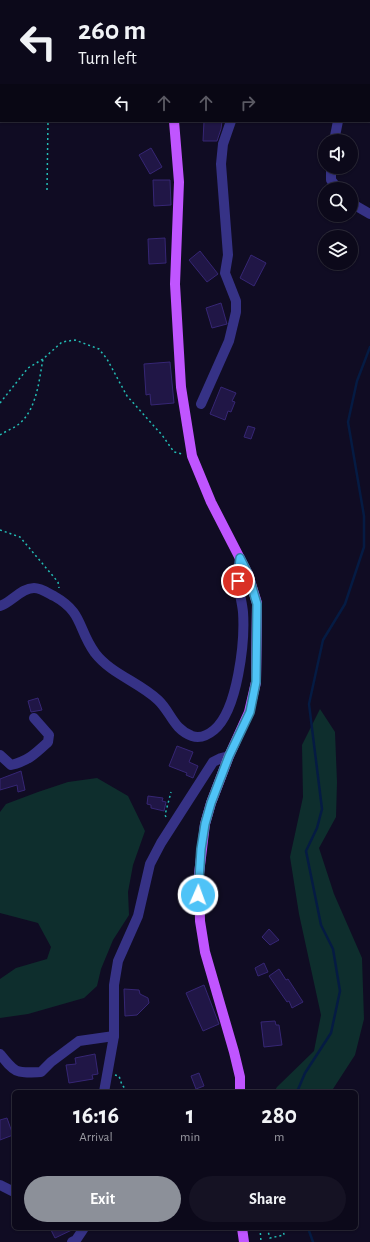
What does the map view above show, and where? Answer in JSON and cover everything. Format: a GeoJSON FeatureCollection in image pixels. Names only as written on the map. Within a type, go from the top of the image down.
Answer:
{"type":"FeatureCollection","features":[{"type":"Feature","properties":{"kind":"main road"},"geometry":{"type":"LineString","coordinates":[[174,122],[179,182],[175,284],[181,387],[192,456],[211,502],[248,574],[257,604],[256,682],[250,712],[229,756],[211,803],[205,824],[201,849],[198,895],[205,952],[234,1052],[240,1077],[240,1090]]}},
{"type":"Feature","properties":{"kind":"main road"},"geometry":{"type":"LineString","coordinates":[[242,1230],[244,1242]]}},
{"type":"Feature","properties":{"kind":"street"},"geometry":{"type":"LineString","coordinates":[[201,404],[229,341],[236,312],[236,301],[225,273],[228,255],[221,164],[223,144],[231,122]]}},
{"type":"Feature","properties":{"kind":"street"},"geometry":{"type":"LineString","coordinates":[[335,134],[338,122]]}},
{"type":"Feature","properties":{"kind":"street"},"geometry":{"type":"LineString","coordinates":[[358,207],[370,214]]}},
{"type":"Feature","properties":{"kind":"street"},"geometry":{"type":"LineString","coordinates":[[0,606],[23,591],[33,588],[40,589],[67,604],[75,613],[86,639],[106,665],[154,695],[163,704],[172,720],[184,732],[197,738],[203,737],[217,728],[224,718],[239,670],[244,629],[241,595],[238,581],[240,558]]}},
{"type":"Feature","properties":{"kind":"street"},"geometry":{"type":"LineString","coordinates":[[0,755],[11,765],[16,764],[30,759],[48,742],[49,735],[34,718]]}},
{"type":"Feature","properties":{"kind":"street"},"geometry":{"type":"LineString","coordinates":[[104,1090],[114,1036],[114,985],[118,961],[138,916],[150,864],[173,824],[213,762],[229,756]]}},
{"type":"Feature","properties":{"kind":"street"},"geometry":{"type":"LineString","coordinates":[[0,1054],[12,1070],[23,1073],[41,1072],[51,1062],[79,1041],[114,1036]]}},
{"type":"Feature","properties":{"kind":"street"},"geometry":{"type":"LineString","coordinates":[[0,1185],[12,1191]]}},
{"type":"Feature","properties":{"kind":"street"},"geometry":{"type":"LineString","coordinates":[[72,1242],[76,1240],[83,1230]]}},
{"type":"Feature","properties":{"kind":"path"},"geometry":{"type":"LineString","coordinates":[[47,190],[48,122]]}},
{"type":"Feature","properties":{"kind":"path"},"geometry":{"type":"LineString","coordinates":[[0,403],[28,368],[43,359],[62,342],[75,340],[98,349],[107,359],[127,396],[162,435],[174,452],[192,456]]}},
{"type":"Feature","properties":{"kind":"path"},"geometry":{"type":"LineString","coordinates":[[0,435],[20,423],[30,409],[37,389],[43,359]]}},
{"type":"Feature","properties":{"kind":"path"},"geometry":{"type":"LineString","coordinates":[[0,530],[20,537],[58,582],[60,589],[57,598]]}},
{"type":"Feature","properties":{"kind":"path"},"geometry":{"type":"LineString","coordinates":[[172,792],[165,815],[173,824]]}},
{"type":"Feature","properties":{"kind":"path"},"geometry":{"type":"LineString","coordinates":[[108,1073],[119,1076],[122,1085],[126,1090]]}},
{"type":"Feature","properties":{"kind":"path"},"geometry":{"type":"LineString","coordinates":[[260,1230],[261,1242]]}},
{"type":"Feature","properties":{"kind":"path"},"geometry":{"type":"LineString","coordinates":[[268,1230],[270,1238],[278,1238],[284,1235],[283,1230]]}},
{"type":"Feature","properties":{"kind":"green space"},"geometry":{"type":"Polygon","coordinates":[[[320,709],[335,732],[337,782],[336,817],[319,848],[334,894],[362,958],[364,1019],[355,1055],[332,1090],[275,1090],[314,1051],[321,1015],[299,914],[290,857],[303,797],[302,745],[320,709]]]}},
{"type":"Feature","properties":{"kind":"green space"},"geometry":{"type":"Polygon","coordinates":[[[97,778],[128,796],[145,831],[133,865],[128,892],[129,915],[113,940],[101,969],[97,986],[84,998],[28,1014],[0,1018],[0,979],[16,968],[47,959],[51,947],[38,923],[0,913],[0,812],[6,804],[38,792],[68,782],[97,778]]]}},
{"type":"Feature","properties":{"kind":"building"},"geometry":{"type":"Polygon","coordinates":[[[204,122],[222,122],[217,141],[203,141],[204,122]]]}},
{"type":"Feature","properties":{"kind":"building"},"geometry":{"type":"Polygon","coordinates":[[[151,148],[162,167],[150,174],[139,155],[151,148]]]}},
{"type":"Feature","properties":{"kind":"building"},"geometry":{"type":"Polygon","coordinates":[[[153,180],[170,180],[171,205],[154,206],[153,180]]]}},
{"type":"Feature","properties":{"kind":"building"},"geometry":{"type":"Polygon","coordinates":[[[165,238],[166,263],[149,264],[148,239],[165,238]]]}},
{"type":"Feature","properties":{"kind":"building"},"geometry":{"type":"Polygon","coordinates":[[[200,251],[218,274],[207,282],[189,260],[200,251]]]}},
{"type":"Feature","properties":{"kind":"building"},"geometry":{"type":"Polygon","coordinates":[[[251,255],[266,263],[254,286],[240,278],[251,255]]]}},
{"type":"Feature","properties":{"kind":"building"},"geometry":{"type":"Polygon","coordinates":[[[221,303],[227,324],[212,328],[206,308],[221,303]]]}},
{"type":"Feature","properties":{"kind":"building"},"geometry":{"type":"Polygon","coordinates":[[[170,362],[174,403],[151,405],[150,394],[146,395],[144,364],[170,362]]]}},
{"type":"Feature","properties":{"kind":"building"},"geometry":{"type":"Polygon","coordinates":[[[221,387],[236,393],[232,401],[235,402],[231,412],[228,411],[225,420],[210,414],[221,387]]]}},
{"type":"Feature","properties":{"kind":"building"},"geometry":{"type":"Polygon","coordinates":[[[248,426],[255,428],[251,439],[244,437],[248,426]]]}},
{"type":"Feature","properties":{"kind":"building"},"geometry":{"type":"Polygon","coordinates":[[[38,698],[42,710],[31,712],[28,701],[38,698]]]}},
{"type":"Feature","properties":{"kind":"building"},"geometry":{"type":"Polygon","coordinates":[[[177,746],[193,752],[189,762],[198,766],[193,778],[186,775],[187,773],[169,766],[177,746]]]}},
{"type":"Feature","properties":{"kind":"building"},"geometry":{"type":"Polygon","coordinates":[[[21,771],[25,790],[18,792],[17,785],[0,790],[0,779],[21,771]]]}},
{"type":"Feature","properties":{"kind":"building"},"geometry":{"type":"Polygon","coordinates":[[[148,796],[163,798],[162,801],[166,802],[164,811],[151,808],[151,805],[147,804],[148,796]]]}},
{"type":"Feature","properties":{"kind":"building"},"geometry":{"type":"Polygon","coordinates":[[[269,929],[279,940],[270,945],[262,937],[269,929]]]}},
{"type":"Feature","properties":{"kind":"building"},"geometry":{"type":"Polygon","coordinates":[[[264,963],[268,972],[258,976],[255,968],[264,963]]]}},
{"type":"Feature","properties":{"kind":"building"},"geometry":{"type":"Polygon","coordinates":[[[279,969],[286,980],[288,979],[303,1002],[292,1008],[289,1001],[287,1002],[269,976],[279,969]]]}},
{"type":"Feature","properties":{"kind":"building"},"geometry":{"type":"Polygon","coordinates":[[[204,985],[219,1024],[203,1031],[186,993],[204,985]]]}},
{"type":"Feature","properties":{"kind":"building"},"geometry":{"type":"Polygon","coordinates":[[[124,989],[139,990],[140,994],[148,998],[149,1003],[137,1015],[125,1016],[124,989]]]}},
{"type":"Feature","properties":{"kind":"building"},"geometry":{"type":"Polygon","coordinates":[[[275,1021],[276,1025],[279,1025],[282,1045],[264,1047],[261,1022],[275,1021]]]}},
{"type":"Feature","properties":{"kind":"building"},"geometry":{"type":"Polygon","coordinates":[[[95,1054],[98,1074],[92,1075],[93,1079],[69,1083],[66,1065],[76,1064],[75,1058],[95,1054]]]}},
{"type":"Feature","properties":{"kind":"building"},"geometry":{"type":"Polygon","coordinates":[[[199,1073],[204,1086],[196,1089],[191,1076],[199,1073]]]}},
{"type":"Feature","properties":{"kind":"building"},"geometry":{"type":"Polygon","coordinates":[[[7,1118],[12,1135],[0,1140],[0,1120],[7,1118]]]}},
{"type":"Feature","properties":{"kind":"building"},"geometry":{"type":"Polygon","coordinates":[[[51,1230],[72,1230],[55,1238],[51,1230]]]}},
{"type":"Feature","properties":{"kind":"waterway"},"geometry":{"type":"LineString","coordinates":[[298,1090],[305,1073],[331,1033],[340,991],[333,949],[321,925],[306,851],[317,828],[322,809],[309,704],[323,640],[345,604],[364,547],[364,516],[348,422],[357,381],[370,347]]}},
{"type":"Feature","properties":{"kind":"waterway"},"geometry":{"type":"LineString","coordinates":[[309,1230],[313,1242]]}},
{"type":"Feature","properties":{"kind":"route"},"geometry":{"type":"LineString","coordinates":[[198,895],[201,849],[205,824],[211,803],[229,756],[250,712],[256,682],[258,634],[257,604],[255,592],[240,558],[238,581]]}}]}
